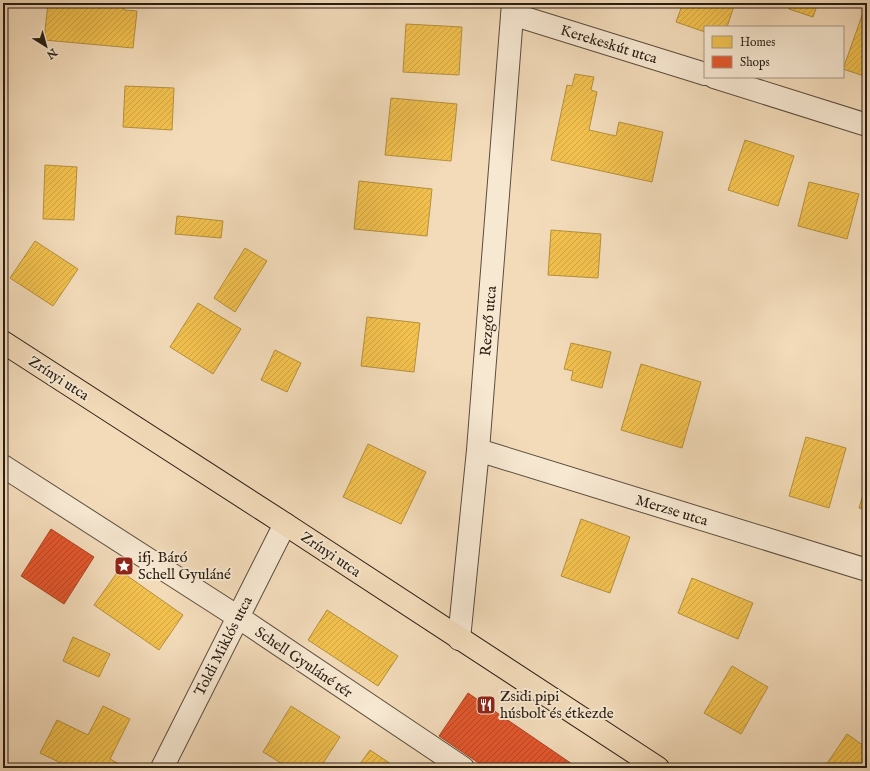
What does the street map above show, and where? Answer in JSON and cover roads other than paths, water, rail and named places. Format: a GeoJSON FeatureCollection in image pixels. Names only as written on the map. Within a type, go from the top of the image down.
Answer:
{"type":"FeatureCollection","features":[{"type":"Feature","properties":{"kind":"main road","name":"Zrínyi utca"},"geometry":{"type":"LineString","coordinates":[[3,342],[658,768]]}},
{"type":"Feature","properties":{"kind":"street","name":"Kerekeskút utca"},"geometry":{"type":"LineString","coordinates":[[512,8],[704,74]]}},
{"type":"Feature","properties":{"kind":"street","name":"Rezgő utca"},"geometry":{"type":"LineString","coordinates":[[459,639],[478,450],[512,8]]}},
{"type":"Feature","properties":{"kind":"street"},"geometry":{"type":"LineString","coordinates":[[717,78],[867,125]]}},
{"type":"Feature","properties":{"kind":"street","name":"Merzse utca"},"geometry":{"type":"LineString","coordinates":[[478,450],[867,570]]}},
{"type":"Feature","properties":{"kind":"street","name":"Schell Gyuláné tér"},"geometry":{"type":"LineString","coordinates":[[3,466],[238,617],[463,768]]}},
{"type":"Feature","properties":{"kind":"street","name":"Toldi Miklós utca"},"geometry":{"type":"LineString","coordinates":[[162,768],[285,524]]}},
{"type":"Feature","properties":{"kind":"place","name":"ifj. Báró Schell Gyuláné"},"geometry":{"type":"Point","coordinates":[124,566]}},
{"type":"Feature","properties":{"kind":"place","name":"Zsidi pipi húsbolt és étkezde"},"geometry":{"type":"Point","coordinates":[486,705]}}]}
